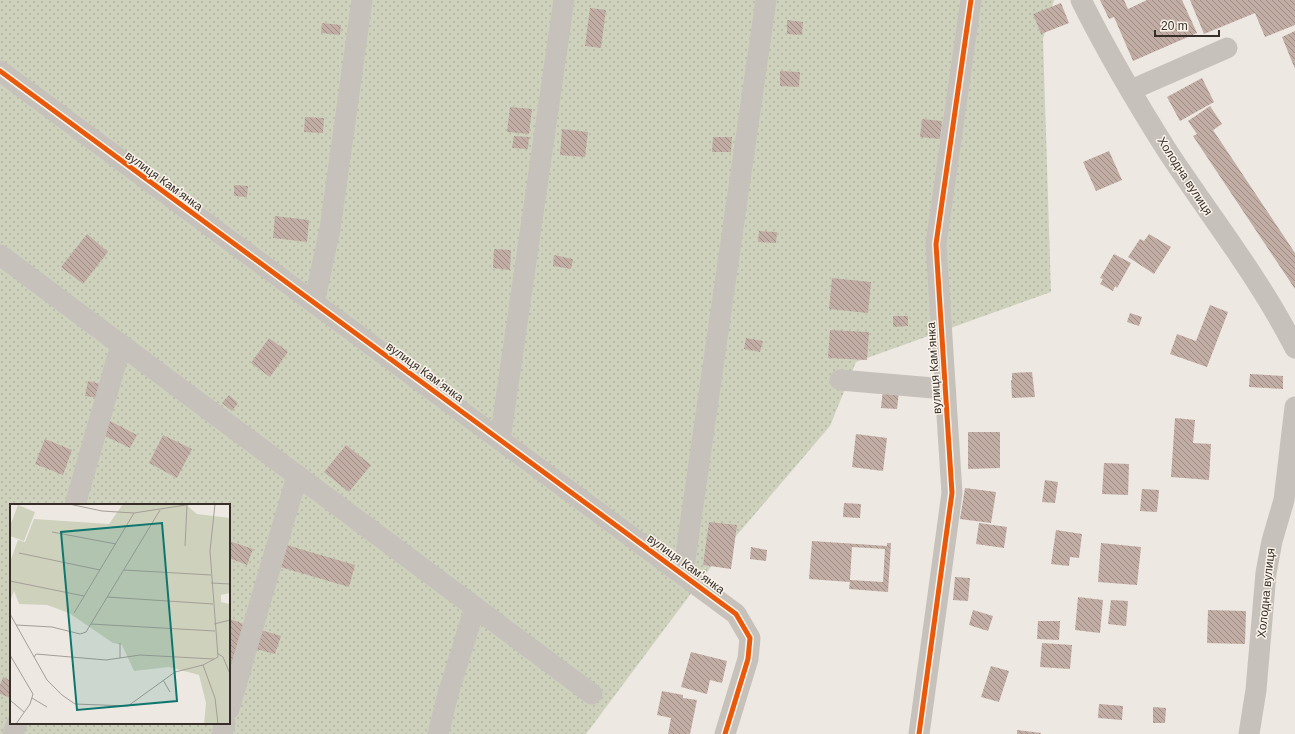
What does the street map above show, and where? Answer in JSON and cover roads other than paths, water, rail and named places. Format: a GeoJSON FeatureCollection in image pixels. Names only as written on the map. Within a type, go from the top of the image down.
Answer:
{"type":"FeatureCollection","features":[{"type":"Feature","properties":{"kind":"street"},"geometry":{"type":"LineString","coordinates":[[314,303],[330,229],[362,0]]}},
{"type":"Feature","properties":{"kind":"street"},"geometry":{"type":"LineString","coordinates":[[500,440],[564,0]]}},
{"type":"Feature","properties":{"kind":"street"},"geometry":{"type":"LineString","coordinates":[[683,574],[766,0]]}},
{"type":"Feature","properties":{"kind":"street","name":"вулиця Камʼянка"},"geometry":{"type":"LineString","coordinates":[[919,734],[952,493],[936,244],[971,0]]}},
{"type":"Feature","properties":{"kind":"street","name":"Холодна вулиця"},"geometry":{"type":"LineString","coordinates":[[1081,0],[1103,43],[1168,151],[1277,314],[1295,348]]}},
{"type":"Feature","properties":{"kind":"street"},"geometry":{"type":"LineString","coordinates":[[1131,90],[1226,48]]}},
{"type":"Feature","properties":{"kind":"street","name":"вулиця Камʼянка"},"geometry":{"type":"LineString","coordinates":[[0,71],[736,614],[750,638],[748,659],[725,734]]}},
{"type":"Feature","properties":{"kind":"street"},"geometry":{"type":"LineString","coordinates":[[0,255],[592,694]]}},
{"type":"Feature","properties":{"kind":"street"},"geometry":{"type":"LineString","coordinates":[[75,504],[121,345]]}},
{"type":"Feature","properties":{"kind":"street"},"geometry":{"type":"LineString","coordinates":[[840,380],[945,389]]}},
{"type":"Feature","properties":{"kind":"street","name":"Холодна вулиця"},"geometry":{"type":"LineString","coordinates":[[1249,734],[1256,690],[1266,573],[1272,541],[1284,500],[1295,407]]}},
{"type":"Feature","properties":{"kind":"street"},"geometry":{"type":"LineString","coordinates":[[230,706],[297,476]]}},
{"type":"Feature","properties":{"kind":"street"},"geometry":{"type":"LineString","coordinates":[[438,734],[448,694],[476,607]]}},
{"type":"Feature","properties":{"kind":"street"},"geometry":{"type":"LineString","coordinates":[[13,734],[17,724]]}},
{"type":"Feature","properties":{"kind":"street"},"geometry":{"type":"LineString","coordinates":[[222,734],[225,724]]}}]}
